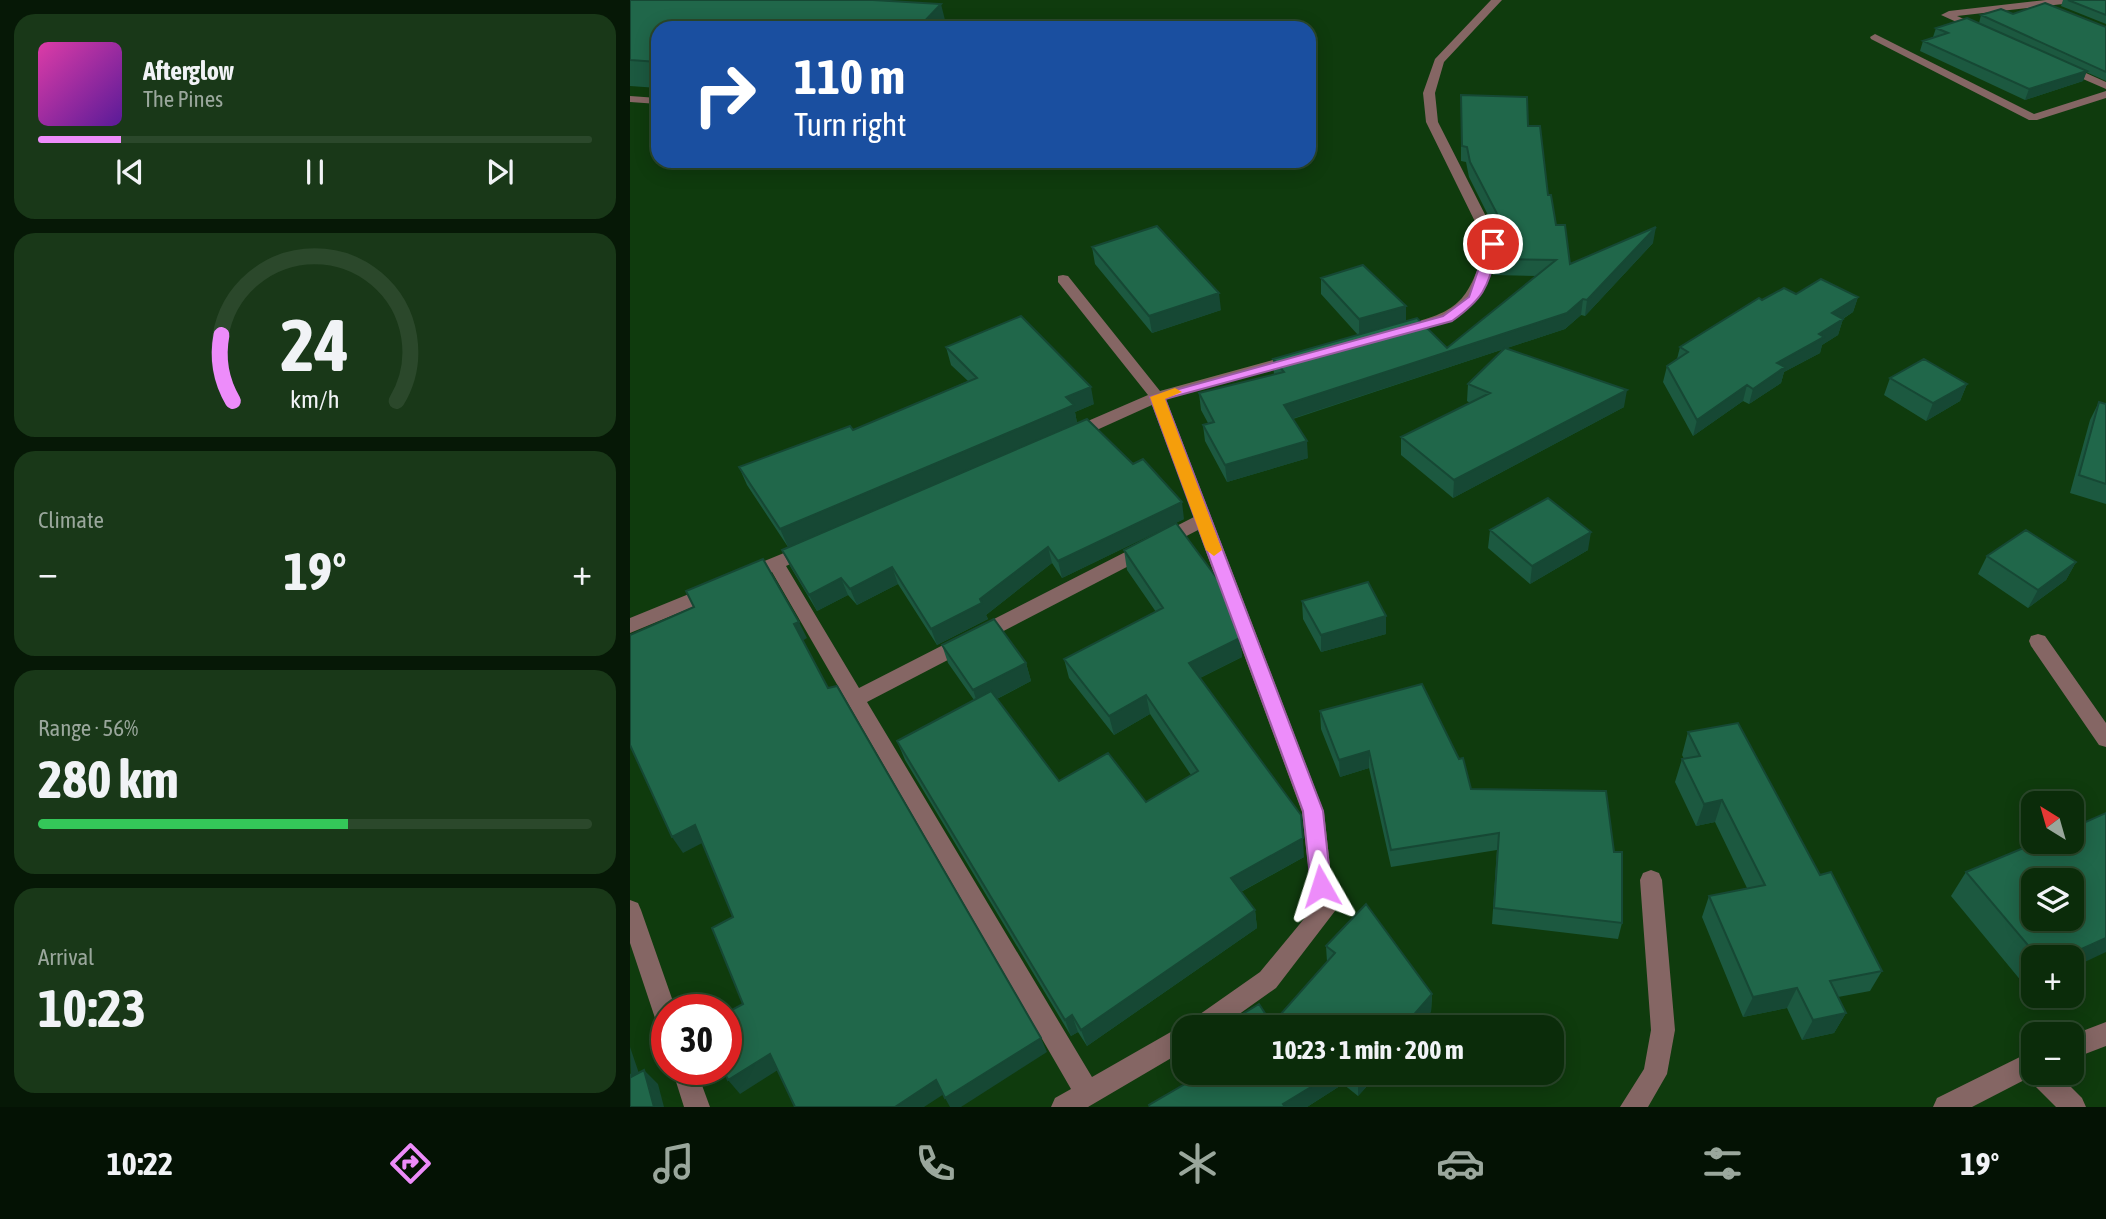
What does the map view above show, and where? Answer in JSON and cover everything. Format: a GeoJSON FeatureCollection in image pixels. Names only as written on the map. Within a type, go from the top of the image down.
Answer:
{"type":"FeatureCollection","features":[{"type":"Feature","properties":{"kind":"street"},"geometry":{"type":"LineString","coordinates":[[1381,336],[1448,318],[1466,307],[1480,288],[1493,244],[1432,122],[1429,93],[1438,61],[1497,0]]}},
{"type":"Feature","properties":{"kind":"street"},"geometry":{"type":"LineString","coordinates":[[1995,37],[1945,15],[2072,0]]}},
{"type":"Feature","properties":{"kind":"street"},"geometry":{"type":"LineString","coordinates":[[2044,5],[2069,16]]}},
{"type":"Feature","properties":{"kind":"street"},"geometry":{"type":"LineString","coordinates":[[1875,37],[2033,118],[2106,94]]}},
{"type":"Feature","properties":{"kind":"street"},"geometry":{"type":"LineString","coordinates":[[2057,64],[2106,86]]}},
{"type":"Feature","properties":{"kind":"street"},"geometry":{"type":"LineString","coordinates":[[630,99],[651,100]]}},
{"type":"Feature","properties":{"kind":"street"},"geometry":{"type":"LineString","coordinates":[[1063,279],[1157,397],[1313,811],[1324,911],[1268,980],[1218,1015]]}},
{"type":"Feature","properties":{"kind":"street"},"geometry":{"type":"LineString","coordinates":[[1056,442],[1157,397],[1315,353]]}},
{"type":"Feature","properties":{"kind":"street"},"geometry":{"type":"LineString","coordinates":[[855,699],[1203,520]]}},
{"type":"Feature","properties":{"kind":"street"},"geometry":{"type":"LineString","coordinates":[[630,626],[827,541]]}},
{"type":"Feature","properties":{"kind":"street"},"geometry":{"type":"LineString","coordinates":[[776,564],[1087,1093]]}},
{"type":"Feature","properties":{"kind":"street"},"geometry":{"type":"LineString","coordinates":[[2038,641],[2106,739]]}},
{"type":"Feature","properties":{"kind":"street"},"geometry":{"type":"LineString","coordinates":[[1633,1107],[1655,1074],[1662,1030],[1651,880]]}},
{"type":"Feature","properties":{"kind":"street"},"geometry":{"type":"LineString","coordinates":[[630,910],[659,994]]}},
{"type":"Feature","properties":{"kind":"street"},"geometry":{"type":"LineString","coordinates":[[2084,1042],[2106,1034]]}},
{"type":"Feature","properties":{"kind":"street"},"geometry":{"type":"LineString","coordinates":[[1064,1107],[1172,1044]]}},
{"type":"Feature","properties":{"kind":"street"},"geometry":{"type":"LineString","coordinates":[[1945,1107],[2021,1072]]}},
{"type":"Feature","properties":{"kind":"street"},"geometry":{"type":"LineString","coordinates":[[689,1085],[697,1107]]}},
{"type":"Feature","properties":{"kind":"street"},"geometry":{"type":"LineString","coordinates":[[2052,1085],[2073,1107]]}},
{"type":"Feature","properties":{"kind":"building"},"geometry":{"type":"Polygon","coordinates":[[[630,0],[873,0],[941,4],[925,21],[651,21],[651,62],[630,60],[630,0]]]}},
{"type":"Feature","properties":{"kind":"building"},"geometry":{"type":"Polygon","coordinates":[[[2068,0],[2106,0],[2106,15],[2068,0]]]}},
{"type":"Feature","properties":{"kind":"building"},"geometry":{"type":"Polygon","coordinates":[[[2045,3],[2106,27],[2106,72],[1981,15],[2001,9],[2013,14],[2045,3]]]}},
{"type":"Feature","properties":{"kind":"building"},"geometry":{"type":"Polygon","coordinates":[[[1967,18],[2087,71],[2029,89],[1923,41],[1948,33],[1936,28],[1967,18]]]}},
{"type":"Feature","properties":{"kind":"building"},"geometry":{"type":"Polygon","coordinates":[[[1461,95],[1527,97],[1528,126],[1540,126],[1548,195],[1551,195],[1556,225],[1565,225],[1570,264],[1656,227],[1587,300],[1583,299],[1567,313],[1284,405],[1307,441],[1225,465],[1203,425],[1214,422],[1199,393],[1284,372],[1273,359],[1417,318],[1447,348],[1556,260],[1494,259],[1504,227],[1470,162],[1467,147],[1462,146],[1461,95]]]}},
{"type":"Feature","properties":{"kind":"building"},"geometry":{"type":"Polygon","coordinates":[[[1157,226],[1219,293],[1149,316],[1092,247],[1157,226]]]}},
{"type":"Feature","properties":{"kind":"building"},"geometry":{"type":"Polygon","coordinates":[[[1363,265],[1406,306],[1359,319],[1321,278],[1363,265]]]}},
{"type":"Feature","properties":{"kind":"building"},"geometry":{"type":"Polygon","coordinates":[[[1821,279],[1858,297],[1832,313],[1843,319],[1819,334],[1824,337],[1777,363],[1785,367],[1753,389],[1747,385],[1697,420],[1667,366],[1688,352],[1680,347],[1759,298],[1762,300],[1784,288],[1796,294],[1821,279]]]}},
{"type":"Feature","properties":{"kind":"building"},"geometry":{"type":"Polygon","coordinates":[[[1021,316],[1091,387],[1066,397],[1074,405],[780,529],[739,467],[850,426],[853,430],[977,378],[946,347],[1021,316]]]}},
{"type":"Feature","properties":{"kind":"building"},"geometry":{"type":"Polygon","coordinates":[[[1505,348],[1627,390],[1454,480],[1401,437],[1490,393],[1468,384],[1505,348]]]}},
{"type":"Feature","properties":{"kind":"building"},"geometry":{"type":"Polygon","coordinates":[[[1924,359],[1967,384],[1933,403],[1890,378],[1924,359]]]}},
{"type":"Feature","properties":{"kind":"building"},"geometry":{"type":"Polygon","coordinates":[[[2099,402],[2106,404],[2106,484],[2079,475],[2099,402]]]}},
{"type":"Feature","properties":{"kind":"building"},"geometry":{"type":"Polygon","coordinates":[[[1087,419],[1133,464],[1143,459],[1182,502],[1058,561],[1048,547],[980,599],[982,603],[931,629],[892,567],[850,589],[841,578],[809,595],[782,550],[1087,419]]]}},
{"type":"Feature","properties":{"kind":"building"},"geometry":{"type":"Polygon","coordinates":[[[1548,498],[1591,532],[1532,566],[1490,530],[1548,498]]]}},
{"type":"Feature","properties":{"kind":"building"},"geometry":{"type":"Polygon","coordinates":[[[1176,523],[1219,581],[1240,638],[1189,663],[1301,815],[1303,838],[1231,878],[1255,910],[1081,1030],[1072,1015],[1065,1020],[897,741],[991,691],[1059,781],[1108,753],[1146,802],[1198,771],[1146,695],[1109,716],[1064,659],[1163,608],[1124,550],[1176,523]]]}},
{"type":"Feature","properties":{"kind":"building"},"geometry":{"type":"Polygon","coordinates":[[[2026,530],[2076,562],[2038,590],[1987,556],[2026,530]]]}},
{"type":"Feature","properties":{"kind":"building"},"geometry":{"type":"Polygon","coordinates":[[[763,559],[799,622],[794,624],[828,688],[837,686],[1041,1038],[945,1098],[936,1080],[895,1107],[795,1107],[770,1054],[742,1071],[742,994],[739,994],[712,928],[733,917],[695,825],[672,837],[630,745],[630,635],[694,607],[686,591],[763,559]]]}},
{"type":"Feature","properties":{"kind":"building"},"geometry":{"type":"Polygon","coordinates":[[[1368,582],[1386,616],[1321,635],[1302,601],[1368,582]]]}},
{"type":"Feature","properties":{"kind":"building"},"geometry":{"type":"Polygon","coordinates":[[[994,619],[1026,663],[973,690],[942,645],[994,619]]]}},
{"type":"Feature","properties":{"kind":"building"},"geometry":{"type":"Polygon","coordinates":[[[1422,684],[1459,759],[1463,758],[1471,789],[1606,791],[1614,852],[1622,852],[1622,923],[1494,908],[1499,833],[1391,850],[1369,751],[1339,760],[1320,711],[1422,684]]]}},
{"type":"Feature","properties":{"kind":"building"},"geometry":{"type":"Polygon","coordinates":[[[1738,723],[1820,875],[1831,872],[1882,971],[1830,981],[1846,1013],[1813,1020],[1797,988],[1753,997],[1709,896],[1765,885],[1722,800],[1704,804],[1682,759],[1700,756],[1688,732],[1738,723]]]}},
{"type":"Feature","properties":{"kind":"building"},"geometry":{"type":"Polygon","coordinates":[[[2106,813],[2106,938],[2084,948],[2084,945],[2028,945],[1966,872],[2021,849],[2021,854],[2084,854],[2084,823],[2106,813]]]}},
{"type":"Feature","properties":{"kind":"building"},"geometry":{"type":"Polygon","coordinates":[[[1366,904],[1432,994],[1414,1015],[1280,1015],[1335,953],[1326,946],[1366,904]]]}},
{"type":"Feature","properties":{"kind":"building"},"geometry":{"type":"Polygon","coordinates":[[[1259,1004],[1266,1015],[1241,1015],[1259,1004]]]}},
{"type":"Feature","properties":{"kind":"building"},"geometry":{"type":"Polygon","coordinates":[[[644,1070],[654,1107],[630,1107],[630,1074],[631,1077],[644,1070]]]}},
{"type":"Feature","properties":{"kind":"building"},"geometry":{"type":"Polygon","coordinates":[[[1183,1085],[1314,1085],[1283,1104],[1285,1107],[1149,1105],[1183,1085]]]}},
{"type":"Feature","properties":{"kind":"slow traffic"},"geometry":{"type":"LineString","coordinates":[[1175,392],[1157,397],[1214,550]]}},
{"type":"Feature","properties":{"kind":"route"},"geometry":{"type":"LineString","coordinates":[[1321,886],[1313,811],[1157,397],[1448,318],[1474,299],[1493,244]]}}]}
